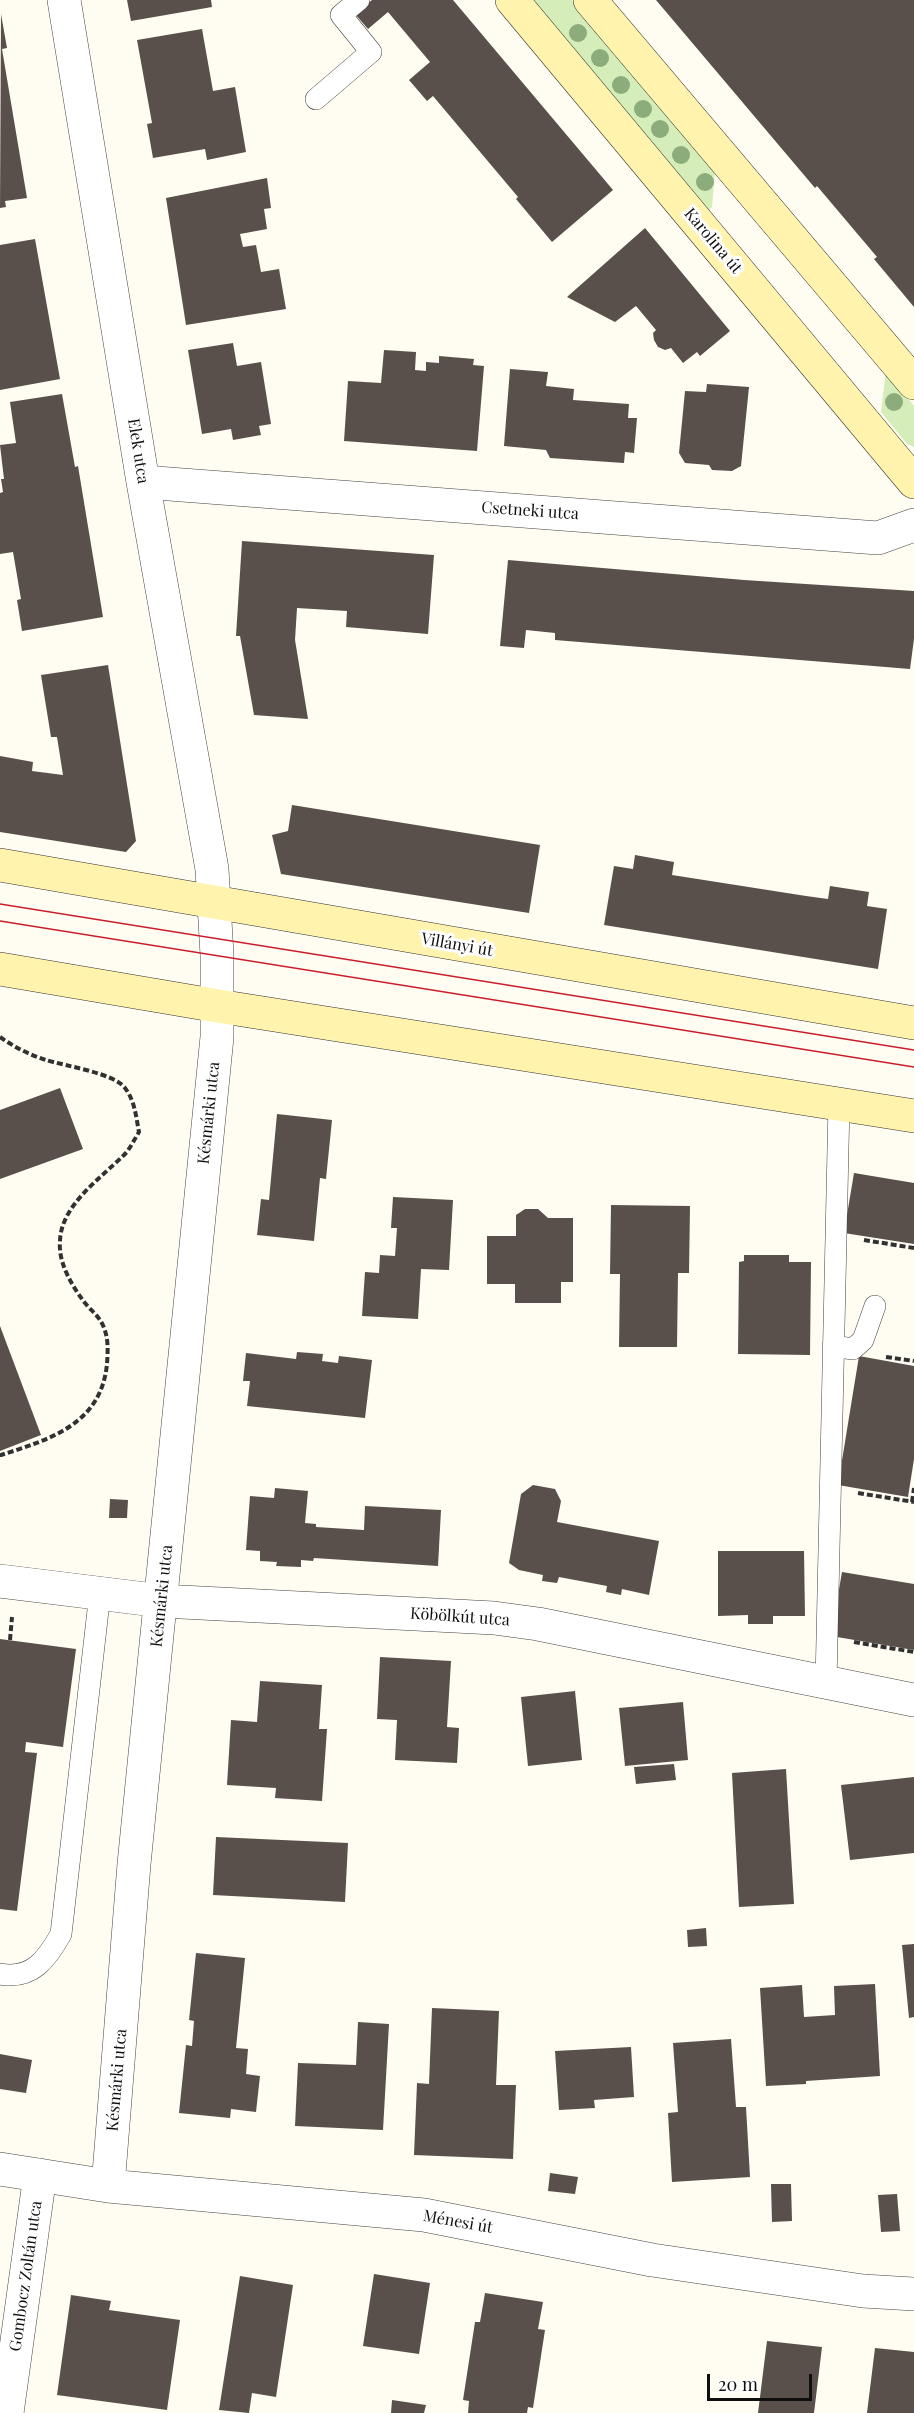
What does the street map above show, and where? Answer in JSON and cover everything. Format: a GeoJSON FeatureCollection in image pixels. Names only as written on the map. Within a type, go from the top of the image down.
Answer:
{"type":"FeatureCollection","features":[{"type":"Feature","properties":{"kind":"street","name":"Elek utca"},"geometry":{"type":"LineString","coordinates":[[64,0],[143,482],[210,855],[218,1006]]}},
{"type":"Feature","properties":{"kind":"street","name":"Karolina út"},"geometry":{"type":"LineString","coordinates":[[512,0],[914,482]]}},
{"type":"Feature","properties":{"kind":"street"},"geometry":{"type":"LineString","coordinates":[[590,0],[914,383]]}},
{"type":"Feature","properties":{"kind":"street","name":"Csetneki utca"},"geometry":{"type":"LineString","coordinates":[[143,482],[878,538],[914,525]]}},
{"type":"Feature","properties":{"kind":"street","name":"Villányi út"},"geometry":{"type":"LineString","coordinates":[[0,866],[914,1023]]}},
{"type":"Feature","properties":{"kind":"street"},"geometry":{"type":"LineString","coordinates":[[0,969],[218,1006],[914,1116]]}},
{"type":"Feature","properties":{"kind":"street","name":"Késmárki utca"},"geometry":{"type":"LineString","coordinates":[[108,2186],[134,1864],[162,1601],[218,1006]]}},
{"type":"Feature","properties":{"kind":"street","name":"Köbölkút utca"},"geometry":{"type":"LineString","coordinates":[[0,1581],[162,1601],[494,1618],[538,1624],[914,1700]]}},
{"type":"Feature","properties":{"kind":"street","name":"Ménesi út"},"geometry":{"type":"LineString","coordinates":[[0,2169],[108,2186],[424,2215],[652,2260],[863,2291],[914,2294]]}},
{"type":"Feature","properties":{"kind":"street","name":"Gombocz Zoltán utca"},"geometry":{"type":"LineString","coordinates":[[7,2413],[40,2175]]}},
{"type":"Feature","properties":{"kind":"lane"},"geometry":{"type":"LineString","coordinates":[[316,99],[371,52],[340,15],[358,0]]}},
{"type":"Feature","properties":{"kind":"lane"},"geometry":{"type":"LineString","coordinates":[[826,1683],[839,1104]]}},
{"type":"Feature","properties":{"kind":"lane"},"geometry":{"type":"LineString","coordinates":[[833,1346],[854,1349],[862,1340],[875,1306]]}},
{"type":"Feature","properties":{"kind":"lane"},"geometry":{"type":"LineString","coordinates":[[0,1974],[14,1977],[27,1972],[41,1962],[62,1934],[100,1593]]}},
{"type":"Feature","properties":{"kind":"path"},"geometry":{"type":"LineString","coordinates":[[0,1037],[44,1060],[106,1077],[124,1086],[134,1105],[139,1132],[126,1154],[92,1183],[75,1205],[64,1223],[59,1241],[70,1281],[101,1321],[109,1342],[106,1372],[100,1393],[75,1425],[30,1446],[1,1455],[0,1451]]}},
{"type":"Feature","properties":{"kind":"path"},"geometry":{"type":"LineString","coordinates":[[853,1238],[914,1248]]}},
{"type":"Feature","properties":{"kind":"path"},"geometry":{"type":"LineString","coordinates":[[830,1488],[913,1502],[914,1488]]}},
{"type":"Feature","properties":{"kind":"path"},"geometry":{"type":"LineString","coordinates":[[10,1640],[13,1611]]}},
{"type":"Feature","properties":{"kind":"path"},"geometry":{"type":"LineString","coordinates":[[827,1638],[914,1652]]}},
{"type":"Feature","properties":{"kind":"green space"},"geometry":{"type":"Polygon","coordinates":[[[532,0],[572,0],[715,170],[712,207],[709,210],[532,0]]]}},
{"type":"Feature","properties":{"kind":"green space"},"geometry":{"type":"Polygon","coordinates":[[[886,371],[914,406],[914,447],[907,444],[881,412],[886,371]]]}},
{"type":"Feature","properties":{"kind":"building"},"geometry":{"type":"Polygon","coordinates":[[[127,0],[211,0],[212,7],[131,21],[127,0]]]}},
{"type":"Feature","properties":{"kind":"building"},"geometry":{"type":"Polygon","coordinates":[[[372,0],[453,0],[613,190],[552,242],[516,199],[518,197],[433,96],[427,101],[409,80],[430,62],[388,12],[368,29],[355,14],[372,0]]]}},
{"type":"Feature","properties":{"kind":"building"},"geometry":{"type":"Polygon","coordinates":[[[656,0],[914,0],[914,307],[874,259],[877,257],[817,186],[815,188],[656,0]]]}},
{"type":"Feature","properties":{"kind":"building"},"geometry":{"type":"Polygon","coordinates":[[[1,14],[7,48],[2,49],[27,198],[5,201],[6,207],[0,208],[1,14]]]}},
{"type":"Feature","properties":{"kind":"building"},"geometry":{"type":"Polygon","coordinates":[[[202,29],[213,91],[235,87],[246,152],[207,160],[205,149],[153,158],[147,124],[152,123],[137,40],[202,29]]]}},
{"type":"Feature","properties":{"kind":"building"},"geometry":{"type":"Polygon","coordinates":[[[267,178],[271,208],[264,209],[267,229],[240,234],[243,247],[256,245],[261,272],[279,269],[286,309],[186,325],[166,198],[267,178]]]}},
{"type":"Feature","properties":{"kind":"building"},"geometry":{"type":"Polygon","coordinates":[[[645,228],[730,331],[700,356],[697,352],[683,363],[671,348],[665,350],[658,347],[653,333],[656,330],[636,306],[615,322],[567,297],[645,228]]]}},
{"type":"Feature","properties":{"kind":"building"},"geometry":{"type":"Polygon","coordinates":[[[35,239],[60,379],[0,390],[0,245],[35,239]]]}},
{"type":"Feature","properties":{"kind":"building"},"geometry":{"type":"Polygon","coordinates":[[[233,343],[237,366],[261,362],[271,424],[259,426],[261,435],[233,440],[231,429],[202,434],[188,350],[233,343]]]}},
{"type":"Feature","properties":{"kind":"building"},"geometry":{"type":"Polygon","coordinates":[[[384,350],[416,352],[415,370],[426,371],[426,362],[439,363],[439,356],[474,359],[473,365],[484,366],[477,451],[344,441],[348,381],[381,383],[384,350]]]}},
{"type":"Feature","properties":{"kind":"building"},"geometry":{"type":"Polygon","coordinates":[[[510,369],[548,372],[546,386],[574,389],[573,400],[629,404],[628,418],[637,418],[634,453],[625,452],[624,463],[550,458],[546,450],[504,446],[510,369]]]}},
{"type":"Feature","properties":{"kind":"building"},"geometry":{"type":"Polygon","coordinates":[[[707,384],[749,387],[741,466],[732,471],[712,470],[709,465],[685,463],[679,453],[685,391],[706,392],[707,384]]]}},
{"type":"Feature","properties":{"kind":"building"},"geometry":{"type":"Polygon","coordinates":[[[62,394],[75,467],[78,466],[103,617],[22,631],[17,600],[21,599],[13,552],[0,554],[0,493],[3,492],[1,479],[4,479],[0,445],[16,443],[10,402],[62,394]]]}},
{"type":"Feature","properties":{"kind":"building"},"geometry":{"type":"Polygon","coordinates":[[[242,541],[434,555],[428,634],[346,627],[347,611],[297,608],[295,640],[308,719],[254,715],[240,636],[236,636],[242,541]]]}},
{"type":"Feature","properties":{"kind":"building"},"geometry":{"type":"Polygon","coordinates":[[[508,560],[744,580],[914,591],[914,639],[910,669],[555,640],[555,633],[526,630],[524,648],[500,646],[508,560]]]}},
{"type":"Feature","properties":{"kind":"building"},"geometry":{"type":"Polygon","coordinates":[[[108,665],[136,841],[126,852],[0,832],[0,756],[33,762],[32,771],[63,775],[57,737],[51,737],[41,675],[108,665]]]}},
{"type":"Feature","properties":{"kind":"building"},"geometry":{"type":"Polygon","coordinates":[[[292,805],[540,845],[529,913],[281,874],[272,835],[288,831],[292,805]]]}},
{"type":"Feature","properties":{"kind":"building"},"geometry":{"type":"Polygon","coordinates":[[[635,855],[674,862],[672,875],[828,899],[830,886],[869,892],[867,906],[887,909],[878,969],[604,925],[614,866],[633,869],[635,855]]]}},
{"type":"Feature","properties":{"kind":"building"},"geometry":{"type":"Polygon","coordinates":[[[60,1088],[83,1149],[0,1179],[0,1110],[60,1088]]]}},
{"type":"Feature","properties":{"kind":"building"},"geometry":{"type":"Polygon","coordinates":[[[277,1114],[332,1120],[326,1179],[320,1178],[314,1241],[257,1235],[261,1199],[269,1200],[277,1114]]]}},
{"type":"Feature","properties":{"kind":"building"},"geometry":{"type":"Polygon","coordinates":[[[854,1173],[914,1183],[914,1244],[844,1233],[854,1173]]]}},
{"type":"Feature","properties":{"kind":"building"},"geometry":{"type":"Polygon","coordinates":[[[393,1197],[453,1200],[449,1270],[421,1269],[418,1319],[362,1316],[365,1272],[379,1273],[380,1255],[395,1256],[397,1228],[391,1228],[393,1197]]]}},
{"type":"Feature","properties":{"kind":"building"},"geometry":{"type":"Polygon","coordinates":[[[611,1205],[690,1206],[689,1273],[678,1273],[677,1347],[619,1347],[620,1274],[610,1274],[611,1205]]]}},
{"type":"Feature","properties":{"kind":"building"},"geometry":{"type":"Polygon","coordinates":[[[525,1209],[538,1209],[548,1218],[573,1218],[573,1282],[561,1282],[561,1303],[515,1303],[515,1284],[487,1284],[487,1236],[516,1236],[516,1215],[525,1209]]]}},
{"type":"Feature","properties":{"kind":"building"},"geometry":{"type":"Polygon","coordinates":[[[744,1255],[789,1255],[789,1262],[811,1262],[810,1355],[738,1354],[739,1262],[744,1261],[744,1255]]]}},
{"type":"Feature","properties":{"kind":"building"},"geometry":{"type":"Polygon","coordinates":[[[0,1326],[41,1435],[0,1451],[0,1326]]]}},
{"type":"Feature","properties":{"kind":"building"},"geometry":{"type":"Polygon","coordinates":[[[297,1352],[323,1354],[322,1361],[338,1363],[339,1356],[372,1360],[365,1418],[247,1406],[250,1381],[243,1381],[246,1353],[296,1359],[297,1352]]]}},
{"type":"Feature","properties":{"kind":"building"},"geometry":{"type":"Polygon","coordinates":[[[859,1356],[914,1366],[914,1459],[908,1497],[838,1485],[859,1356]]]}},
{"type":"Feature","properties":{"kind":"building"},"geometry":{"type":"Polygon","coordinates":[[[533,1485],[555,1489],[561,1501],[557,1522],[659,1541],[649,1595],[622,1589],[621,1595],[606,1592],[607,1586],[559,1577],[557,1583],[542,1581],[543,1575],[519,1570],[509,1563],[521,1494],[533,1485]]]}},
{"type":"Feature","properties":{"kind":"building"},"geometry":{"type":"Polygon","coordinates":[[[275,1488],[308,1491],[305,1523],[316,1524],[316,1527],[364,1530],[365,1506],[441,1510],[438,1566],[314,1558],[313,1561],[301,1560],[301,1567],[276,1566],[277,1562],[260,1561],[260,1551],[246,1550],[250,1496],[274,1498],[275,1488]]]}},
{"type":"Feature","properties":{"kind":"building"},"geometry":{"type":"Polygon","coordinates":[[[110,1499],[128,1500],[127,1518],[109,1518],[110,1499]]]}},
{"type":"Feature","properties":{"kind":"building"},"geometry":{"type":"Polygon","coordinates":[[[718,1551],[804,1551],[805,1616],[773,1616],[773,1624],[748,1624],[748,1615],[718,1616],[718,1551]]]}},
{"type":"Feature","properties":{"kind":"building"},"geometry":{"type":"Polygon","coordinates":[[[842,1572],[914,1584],[914,1650],[831,1636],[842,1572]]]}},
{"type":"Feature","properties":{"kind":"building"},"geometry":{"type":"Polygon","coordinates":[[[0,1639],[76,1649],[63,1747],[26,1742],[25,1752],[37,1753],[17,1911],[0,1909],[0,1639]]]}},
{"type":"Feature","properties":{"kind":"building"},"geometry":{"type":"Polygon","coordinates":[[[380,1657],[451,1661],[447,1727],[459,1728],[457,1763],[395,1760],[397,1720],[377,1719],[380,1657]]]}},
{"type":"Feature","properties":{"kind":"building"},"geometry":{"type":"Polygon","coordinates":[[[260,1681],[322,1685],[319,1729],[327,1729],[322,1801],[275,1798],[276,1788],[227,1785],[231,1720],[257,1722],[260,1681]]]}},
{"type":"Feature","properties":{"kind":"building"},"geometry":{"type":"Polygon","coordinates":[[[575,1691],[582,1760],[528,1766],[521,1697],[575,1691]]]}},
{"type":"Feature","properties":{"kind":"building"},"geometry":{"type":"Polygon","coordinates":[[[683,1702],[688,1760],[625,1766],[619,1708],[683,1702]]]}},
{"type":"Feature","properties":{"kind":"building"},"geometry":{"type":"Polygon","coordinates":[[[674,1764],[676,1780],[636,1784],[634,1767],[674,1764]]]}},
{"type":"Feature","properties":{"kind":"building"},"geometry":{"type":"Polygon","coordinates":[[[786,1769],[794,1904],[739,1907],[732,1773],[786,1769]]]}},
{"type":"Feature","properties":{"kind":"building"},"geometry":{"type":"Polygon","coordinates":[[[914,1777],[914,1853],[850,1860],[841,1785],[914,1777]]]}},
{"type":"Feature","properties":{"kind":"building"},"geometry":{"type":"Polygon","coordinates":[[[216,1837],[348,1843],[345,1902],[213,1895],[216,1837]]]}},
{"type":"Feature","properties":{"kind":"building"},"geometry":{"type":"Polygon","coordinates":[[[706,1928],[707,1946],[688,1947],[687,1930],[706,1928]]]}},
{"type":"Feature","properties":{"kind":"building"},"geometry":{"type":"Polygon","coordinates":[[[914,1944],[914,2017],[909,2018],[902,1945],[914,1944]]]}},
{"type":"Feature","properties":{"kind":"building"},"geometry":{"type":"Polygon","coordinates":[[[196,1953],[245,1958],[236,2048],[248,2049],[246,2074],[260,2076],[256,2112],[231,2109],[230,2118],[179,2113],[186,2045],[192,2046],[194,2021],[189,2020],[196,1953]]]}},
{"type":"Feature","properties":{"kind":"building"},"geometry":{"type":"Polygon","coordinates":[[[875,1984],[880,2076],[766,2086],[760,1988],[802,1985],[804,2017],[835,2015],[834,1986],[875,1984]]]}},
{"type":"Feature","properties":{"kind":"building"},"geometry":{"type":"Polygon","coordinates":[[[432,2008],[499,2011],[496,2085],[516,2085],[513,2159],[414,2155],[417,2083],[429,2084],[432,2008]]]}},
{"type":"Feature","properties":{"kind":"building"},"geometry":{"type":"Polygon","coordinates":[[[358,2022],[389,2024],[383,2130],[295,2126],[298,2063],[356,2065],[358,2022]]]}},
{"type":"Feature","properties":{"kind":"building"},"geometry":{"type":"Polygon","coordinates":[[[731,2039],[736,2107],[746,2107],[750,2177],[672,2182],[668,2113],[678,2112],[673,2043],[731,2039]]]}},
{"type":"Feature","properties":{"kind":"building"},"geometry":{"type":"Polygon","coordinates":[[[631,2047],[634,2097],[594,2100],[595,2108],[559,2110],[555,2051],[631,2047]]]}},
{"type":"Feature","properties":{"kind":"building"},"geometry":{"type":"Polygon","coordinates":[[[0,2054],[32,2060],[26,2093],[0,2089],[0,2054]]]}},
{"type":"Feature","properties":{"kind":"building"},"geometry":{"type":"Polygon","coordinates":[[[550,2173],[578,2177],[575,2194],[548,2191],[550,2173]]]}},
{"type":"Feature","properties":{"kind":"building"},"geometry":{"type":"Polygon","coordinates":[[[771,2184],[791,2184],[792,2221],[772,2222],[771,2184]]]}},
{"type":"Feature","properties":{"kind":"building"},"geometry":{"type":"Polygon","coordinates":[[[897,2194],[900,2231],[881,2232],[878,2195],[897,2194]]]}},
{"type":"Feature","properties":{"kind":"building"},"geometry":{"type":"Polygon","coordinates":[[[374,2274],[430,2283],[419,2354],[363,2346],[374,2274]]]}},
{"type":"Feature","properties":{"kind":"building"},"geometry":{"type":"Polygon","coordinates":[[[240,2276],[293,2285],[276,2397],[252,2393],[249,2413],[219,2410],[240,2276]]]}},
{"type":"Feature","properties":{"kind":"building"},"geometry":{"type":"Polygon","coordinates":[[[485,2293],[543,2302],[538,2329],[545,2330],[533,2408],[528,2407],[527,2413],[468,2413],[469,2401],[463,2400],[475,2322],[480,2322],[485,2293]]]}},
{"type":"Feature","properties":{"kind":"building"},"geometry":{"type":"Polygon","coordinates":[[[71,2295],[111,2301],[109,2310],[180,2320],[167,2410],[57,2395],[71,2295]]]}},
{"type":"Feature","properties":{"kind":"building"},"geometry":{"type":"Polygon","coordinates":[[[767,2341],[822,2347],[814,2413],[758,2413],[767,2341]]]}},
{"type":"Feature","properties":{"kind":"building"},"geometry":{"type":"Polygon","coordinates":[[[875,2348],[914,2352],[914,2413],[867,2413],[875,2348]]]}},
{"type":"Feature","properties":{"kind":"building"},"geometry":{"type":"Polygon","coordinates":[[[392,2400],[426,2405],[424,2413],[391,2413],[392,2400]]]}},
{"type":"Feature","properties":{"kind":"tram line"},"geometry":{"type":"LineString","coordinates":[[0,904],[914,1050]]}},
{"type":"Feature","properties":{"kind":"tram line"},"geometry":{"type":"LineString","coordinates":[[0,921],[914,1067]]}}]}
